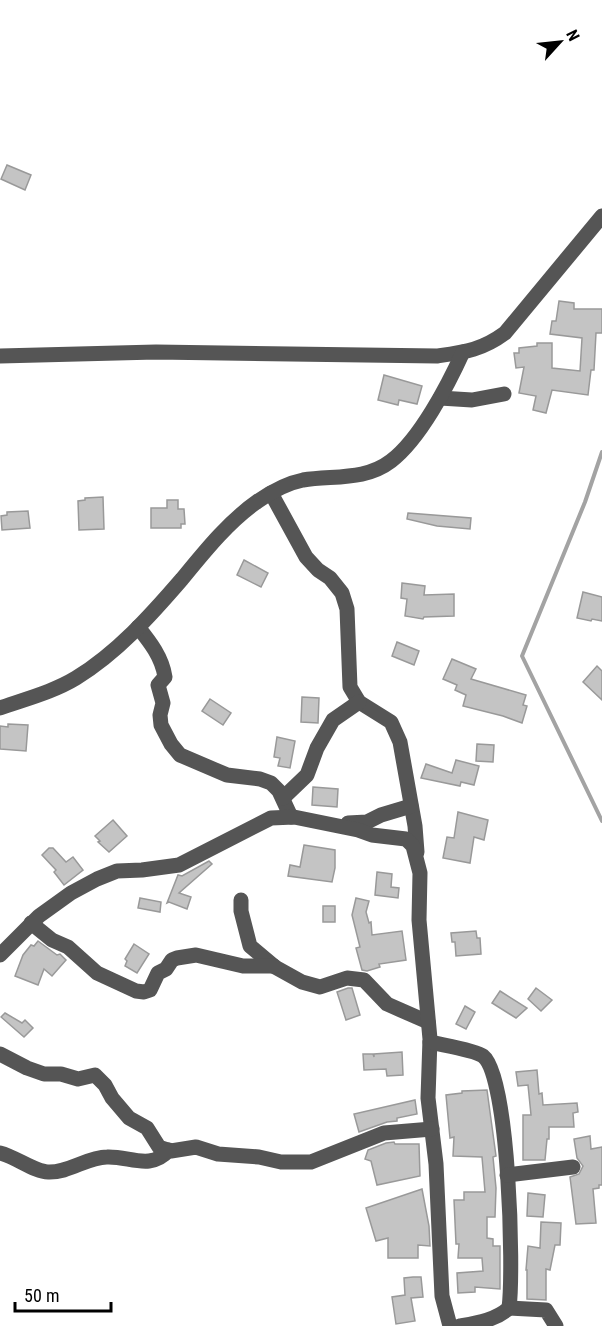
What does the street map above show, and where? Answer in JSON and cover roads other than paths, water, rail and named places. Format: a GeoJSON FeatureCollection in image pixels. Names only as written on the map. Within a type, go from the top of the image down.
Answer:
{"type":"FeatureCollection","features":[{"type":"Feature","properties":{"kind":"street"},"geometry":{"type":"LineString","coordinates":[[0,356],[202,352],[437,356],[470,352],[490,344],[505,333],[602,216]]}},
{"type":"Feature","properties":{"kind":"street"},"geometry":{"type":"LineString","coordinates":[[0,708],[77,678],[124,641],[226,528],[239,515],[271,493],[300,481],[351,477],[375,470],[391,461],[404,448],[440,398],[464,352]]}},
{"type":"Feature","properties":{"kind":"street"},"geometry":{"type":"LineString","coordinates":[[440,398],[472,400],[504,394]]}},
{"type":"Feature","properties":{"kind":"street"},"geometry":{"type":"LineString","coordinates":[[271,493],[306,556],[330,578],[342,593],[347,609],[350,687],[353,696],[392,722],[400,742],[415,826],[420,873],[419,920],[430,1042],[428,1098],[436,1164],[442,1296],[450,1326]]}},
{"type":"Feature","properties":{"kind":"street"},"geometry":{"type":"LineString","coordinates":[[138,627],[162,664],[165,677],[158,685],[163,703],[160,718],[164,733],[180,755],[226,775],[260,778],[271,783],[279,791],[291,817]]}},
{"type":"Feature","properties":{"kind":"street"},"geometry":{"type":"LineString","coordinates":[[283,798],[307,775],[317,747],[333,720],[359,702]]}},
{"type":"Feature","properties":{"kind":"street"},"geometry":{"type":"LineString","coordinates":[[343,828],[351,822],[368,822],[381,814],[411,806]]}},
{"type":"Feature","properties":{"kind":"street"},"geometry":{"type":"LineString","coordinates":[[0,955],[39,916],[71,893],[97,879],[117,871],[179,865],[271,819],[291,817],[372,835],[406,839],[413,846],[418,859]]}},
{"type":"Feature","properties":{"kind":"street"},"geometry":{"type":"LineString","coordinates":[[241,900],[241,911],[250,946],[274,966],[302,982],[320,987],[347,978],[364,980],[387,1004],[428,1022]]}},
{"type":"Feature","properties":{"kind":"street"},"geometry":{"type":"LineString","coordinates":[[31,923],[52,940],[68,947],[97,973],[136,991],[150,990],[158,973],[166,969],[172,960],[177,958],[196,955],[243,966],[274,966]]}},
{"type":"Feature","properties":{"kind":"street"},"geometry":{"type":"LineString","coordinates":[[430,1042],[474,1052],[483,1056],[492,1068],[507,1175],[511,1237],[509,1308]]}},
{"type":"Feature","properties":{"kind":"street"},"geometry":{"type":"LineString","coordinates":[[0,1054],[44,1074],[61,1074],[78,1079],[95,1076],[105,1085],[112,1098],[129,1118],[147,1128],[159,1147],[170,1150],[196,1148],[218,1154],[259,1157],[281,1162],[310,1162],[384,1133],[432,1129]]}},
{"type":"Feature","properties":{"kind":"street"},"geometry":{"type":"LineString","coordinates":[[0,1153],[14,1157],[35,1169],[49,1172],[72,1168],[105,1156],[133,1161],[156,1160],[170,1150]]}},
{"type":"Feature","properties":{"kind":"street"},"geometry":{"type":"LineString","coordinates":[[507,1175],[573,1167]]}},
{"type":"Feature","properties":{"kind":"street"},"geometry":{"type":"LineString","coordinates":[[460,1326],[486,1320],[509,1308],[546,1310],[556,1326]]}},
{"type":"Feature","properties":{"kind":"waterway"},"geometry":{"type":"LineString","coordinates":[[602,452],[585,502],[522,656],[602,821]]}}]}
